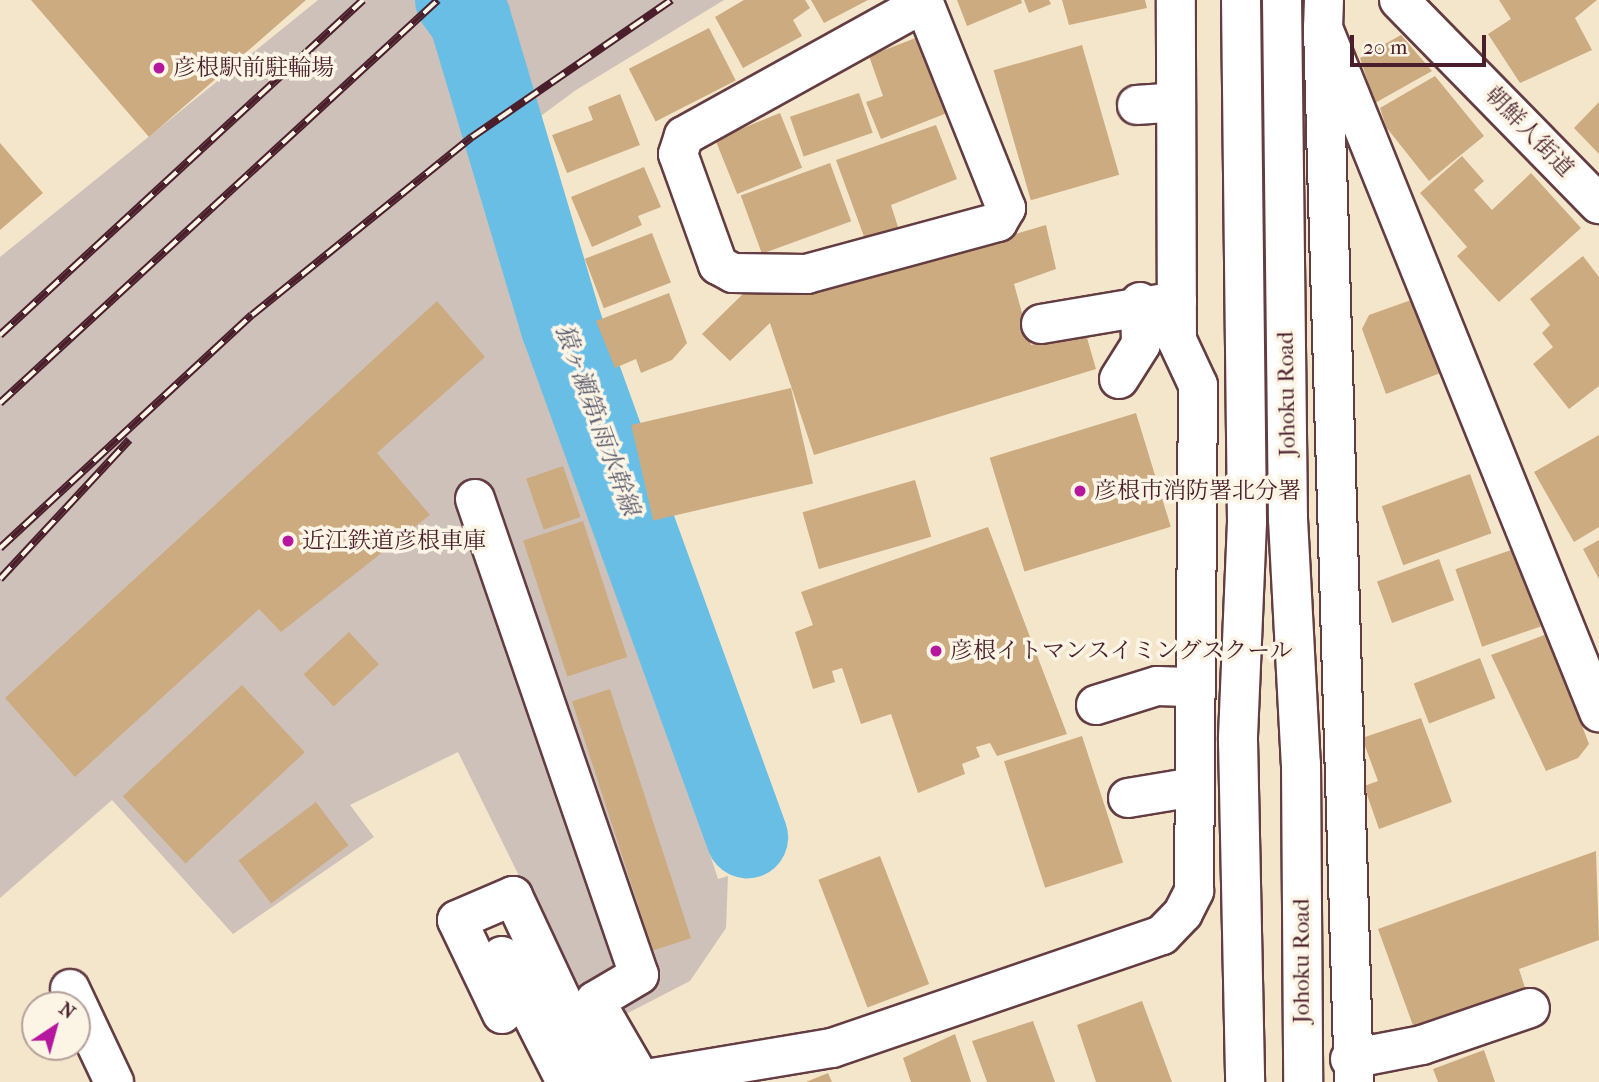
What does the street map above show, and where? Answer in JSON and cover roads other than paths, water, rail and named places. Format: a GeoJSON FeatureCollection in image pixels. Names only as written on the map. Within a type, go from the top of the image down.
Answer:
{"type":"FeatureCollection","features":[{"type":"Feature","properties":{"kind":"street"},"geometry":{"type":"LineString","coordinates":[[1119,379],[1141,344],[1159,301],[1176,102],[1176,0]]}},
{"type":"Feature","properties":{"kind":"street","name":"Johoku Road"},"geometry":{"type":"LineString","coordinates":[[1241,0],[1247,522],[1238,740],[1245,1082]]}},
{"type":"Feature","properties":{"kind":"street","name":"Johoku Road"},"geometry":{"type":"LineString","coordinates":[[1282,0],[1289,519],[1301,764],[1303,1082]]}},
{"type":"Feature","properties":{"kind":"street","name":"朝鮮人街道"},"geometry":{"type":"LineString","coordinates":[[1399,0],[1599,204]]}},
{"type":"Feature","properties":{"kind":"street"},"geometry":{"type":"LineString","coordinates":[[924,1],[1006,208],[999,222],[807,274],[733,272],[718,265],[678,154],[684,136],[924,1]]}},
{"type":"Feature","properties":{"kind":"street"},"geometry":{"type":"LineString","coordinates":[[1324,14],[1475,415],[1599,712]]}},
{"type":"Feature","properties":{"kind":"street"},"geometry":{"type":"LineString","coordinates":[[1324,14],[1343,446],[1353,907],[1352,1070],[1530,1008]]}},
{"type":"Feature","properties":{"kind":"street"},"geometry":{"type":"LineString","coordinates":[[1137,105],[1176,102]]}},
{"type":"Feature","properties":{"kind":"street"},"geometry":{"type":"LineString","coordinates":[[1041,324],[1159,301]]}},
{"type":"Feature","properties":{"kind":"street"},"geometry":{"type":"LineString","coordinates":[[475,499],[639,975],[595,1001],[634,1079],[832,1048],[1001,979],[1162,935],[1184,913],[1194,891],[1195,687],[1186,613],[1198,385],[1159,301]]}},
{"type":"Feature","properties":{"kind":"street"},"geometry":{"type":"LineString","coordinates":[[1096,705],[1157,686],[1195,687]]}},
{"type":"Feature","properties":{"kind":"street"},"geometry":{"type":"LineString","coordinates":[[1128,799],[1194,787]]}},
{"type":"Feature","properties":{"kind":"street"},"geometry":{"type":"LineString","coordinates":[[502,1014],[457,920],[513,896],[600,1082]]}},
{"type":"Feature","properties":{"kind":"street"},"geometry":{"type":"LineString","coordinates":[[480,910],[566,1082]]}},
{"type":"Feature","properties":{"kind":"street"},"geometry":{"type":"LineString","coordinates":[[70,989],[114,1082]]}},
{"type":"Feature","properties":{"kind":"waterway","name":"猿ヶ瀬第1雨水幹線"},"geometry":{"type":"LineString","coordinates":[[456,0],[470,19],[562,327],[747,837]]}},
{"type":"Feature","properties":{"kind":"railway"},"geometry":{"type":"LineString","coordinates":[[0,335],[363,0]]}},
{"type":"Feature","properties":{"kind":"railway"},"geometry":{"type":"LineString","coordinates":[[0,403],[438,0]]}},
{"type":"Feature","properties":{"kind":"railway"},"geometry":{"type":"LineString","coordinates":[[0,548],[252,315],[472,137],[671,0]]}},
{"type":"Feature","properties":{"kind":"railway"},"geometry":{"type":"LineString","coordinates":[[0,579],[129,440]]}},
{"type":"Feature","properties":{"kind":"place","name":"彦根駅前駐輪場"},"geometry":{"type":"Point","coordinates":[159,68]}},
{"type":"Feature","properties":{"kind":"place","name":"彦根市消防署北分署"},"geometry":{"type":"Point","coordinates":[1080,491]}},
{"type":"Feature","properties":{"kind":"place","name":"近江鉄道彦根車庫"},"geometry":{"type":"Point","coordinates":[288,541]}},
{"type":"Feature","properties":{"kind":"place","name":"彦根イトマンスイミングスクール"},"geometry":{"type":"Point","coordinates":[936,651]}}]}
